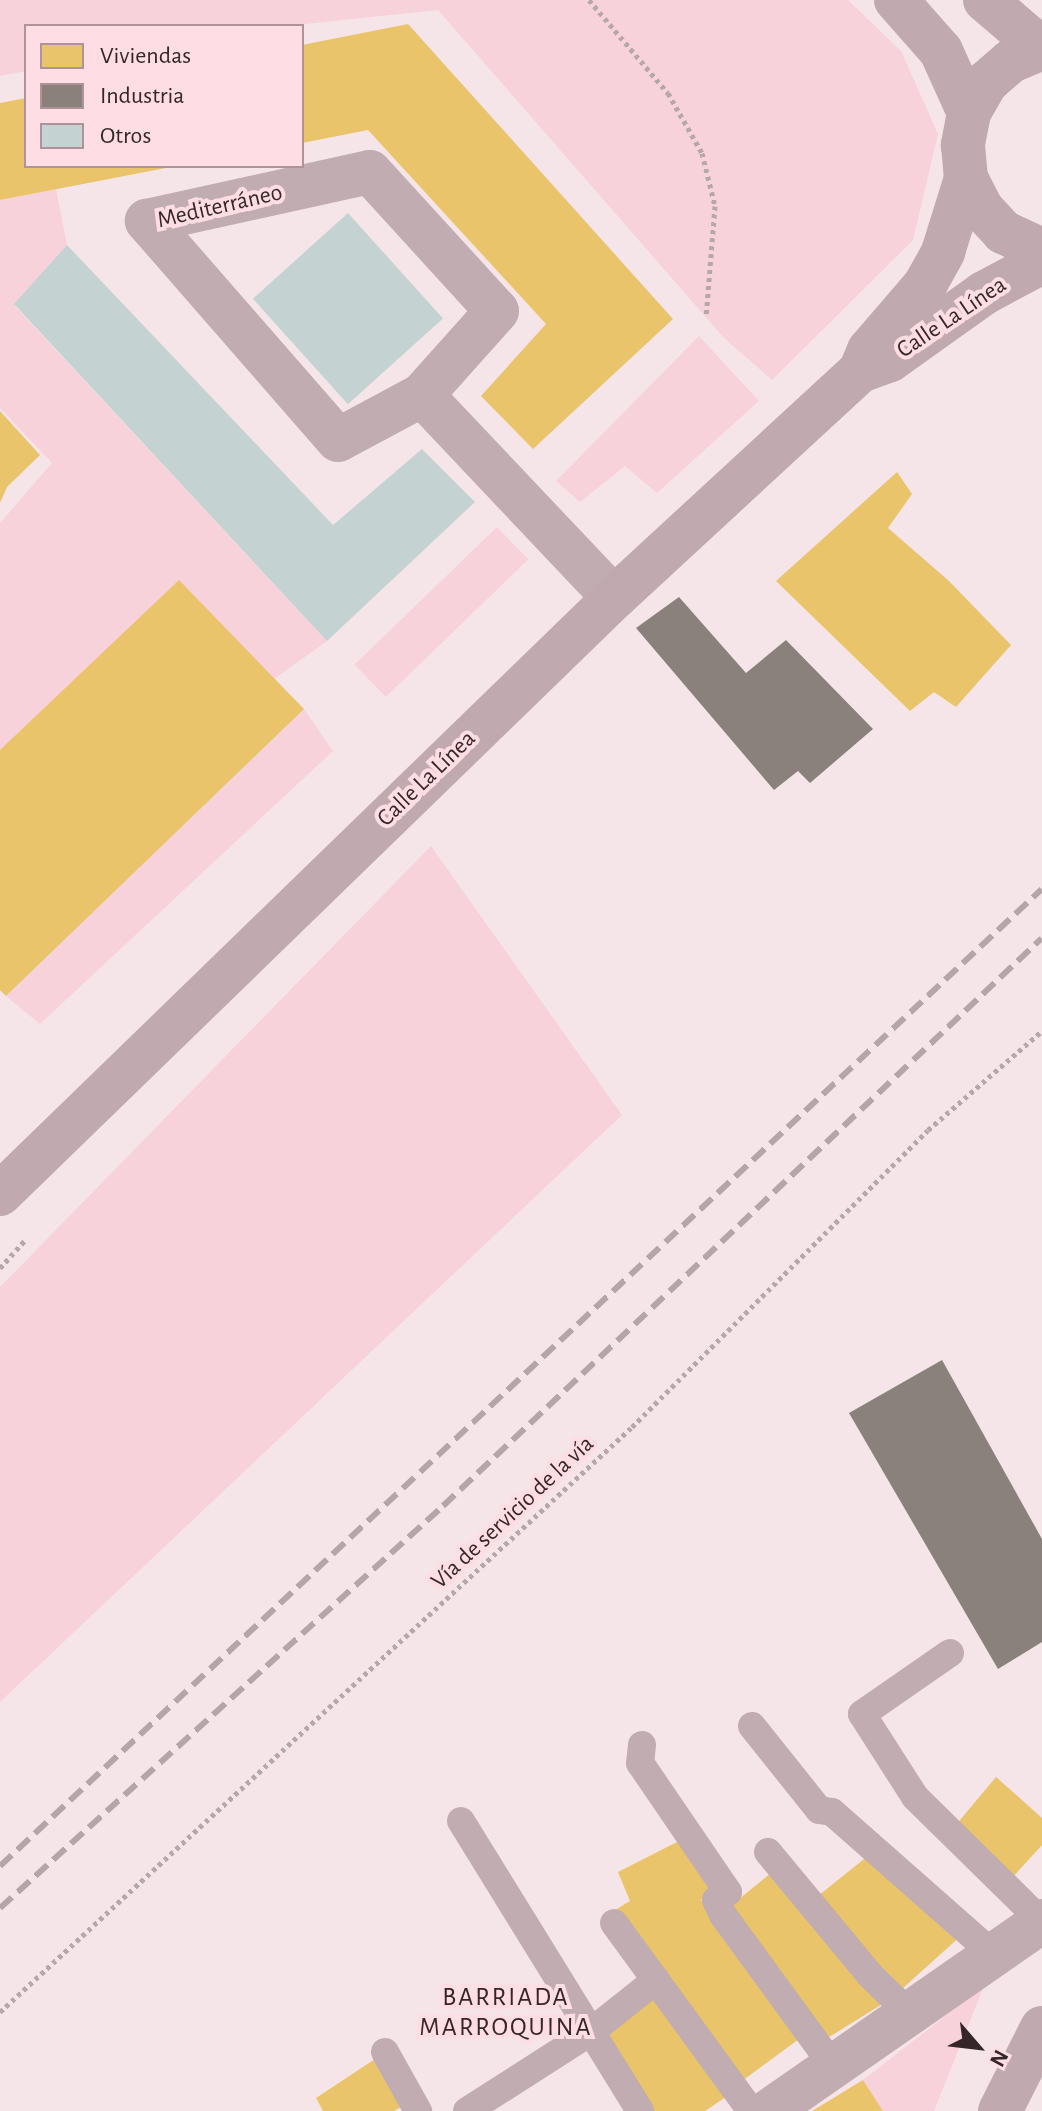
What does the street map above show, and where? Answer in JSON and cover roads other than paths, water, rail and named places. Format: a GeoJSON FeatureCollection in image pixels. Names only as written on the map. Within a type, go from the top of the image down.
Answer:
{"type":"FeatureCollection","features":[{"type":"Feature","properties":{"kind":"street"},"geometry":{"type":"LineString","coordinates":[[896,0],[941,51],[969,113]]}},
{"type":"Feature","properties":{"kind":"street"},"geometry":{"type":"LineString","coordinates":[[985,0],[1042,48],[1011,61],[986,83],[969,113],[963,145],[966,178],[981,208],[1003,232],[1042,250]]}},
{"type":"Feature","properties":{"kind":"street","name":"Mediterráneo"},"geometry":{"type":"LineString","coordinates":[[370,172],[497,311],[422,395],[338,440],[147,221],[370,172]]}},
{"type":"Feature","properties":{"kind":"street","name":"Calle La Línea"},"geometry":{"type":"LineString","coordinates":[[860,371],[869,350],[925,285],[943,252],[966,178]]}},
{"type":"Feature","properties":{"kind":"street","name":"Calle La Línea"},"geometry":{"type":"LineString","coordinates":[[0,1194],[614,598],[860,371],[890,360],[984,293],[1042,262]]}},
{"type":"Feature","properties":{"kind":"street"},"geometry":{"type":"LineString","coordinates":[[422,395],[614,598]]}},
{"type":"Feature","properties":{"kind":"street"},"geometry":{"type":"LineString","coordinates":[[769,2111],[1042,1922]]}},
{"type":"Feature","properties":{"kind":"street"},"geometry":{"type":"LineString","coordinates":[[1000,2111],[1042,2028]]}},
{"type":"Feature","properties":{"kind":"lane"},"geometry":{"type":"LineString","coordinates":[[950,1653],[862,1714],[915,1797],[1042,1922]]}},
{"type":"Feature","properties":{"kind":"lane"},"geometry":{"type":"LineString","coordinates":[[752,1726],[819,1810],[832,1812],[994,1955]]}},
{"type":"Feature","properties":{"kind":"lane"},"geometry":{"type":"LineString","coordinates":[[642,1745],[640,1763],[728,1892],[716,1900],[723,1915],[834,2067]]}},
{"type":"Feature","properties":{"kind":"lane"},"geometry":{"type":"LineString","coordinates":[[461,1821],[640,2111]]}},
{"type":"Feature","properties":{"kind":"lane"},"geometry":{"type":"LineString","coordinates":[[768,1852],[841,1942],[910,2014]]}},
{"type":"Feature","properties":{"kind":"lane"},"geometry":{"type":"LineString","coordinates":[[614,1923],[751,2111]]}},
{"type":"Feature","properties":{"kind":"lane"},"geometry":{"type":"LineString","coordinates":[[467,2111],[592,2031],[656,1980]]}},
{"type":"Feature","properties":{"kind":"lane"},"geometry":{"type":"LineString","coordinates":[[385,2052],[417,2111]]}},
{"type":"Feature","properties":{"kind":"railway"},"geometry":{"type":"LineString","coordinates":[[0,1866],[1042,889]]}},
{"type":"Feature","properties":{"kind":"railway"},"geometry":{"type":"LineString","coordinates":[[0,1908],[443,1506],[1042,938]]}},
{"type":"Feature","properties":{"kind":"district","name":"BARRIADA MARROQUINA"},"geometry":{"type":"Point","coordinates":[506,2013]}}]}
